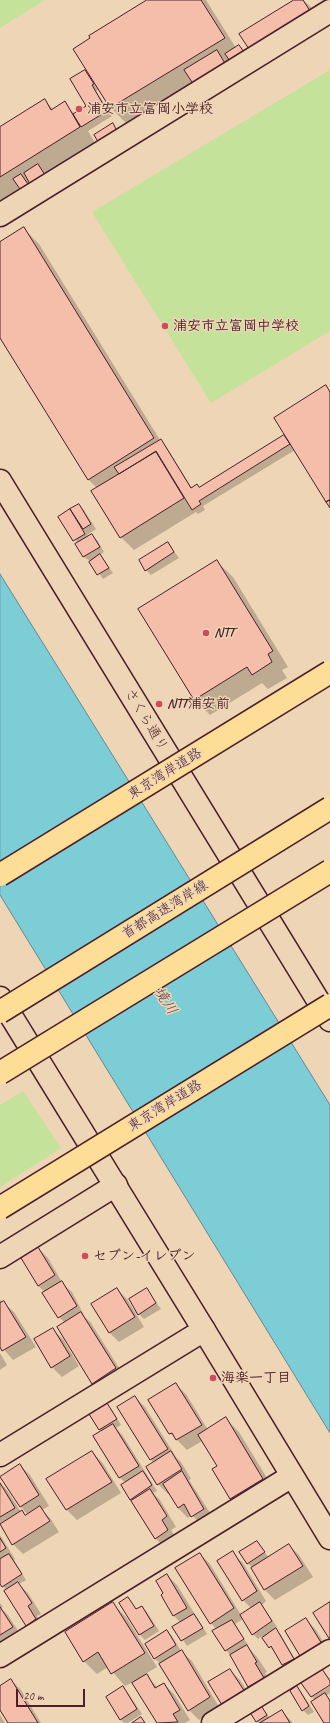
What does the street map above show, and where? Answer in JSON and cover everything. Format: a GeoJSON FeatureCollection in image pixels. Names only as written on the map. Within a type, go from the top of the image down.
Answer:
{"type":"FeatureCollection","features":[{"type":"Feature","properties":{"kind":"highway","name":"東京湾岸道路"},"geometry":{"type":"LineString","coordinates":[[0,875],[330,672]]}},
{"type":"Feature","properties":{"kind":"highway","name":"首都高速湾岸線"},"geometry":{"type":"LineString","coordinates":[[0,1012],[330,808]]}},
{"type":"Feature","properties":{"kind":"highway"},"geometry":{"type":"LineString","coordinates":[[0,1073],[330,871]]}},
{"type":"Feature","properties":{"kind":"highway","name":"東京湾岸道路"},"geometry":{"type":"LineString","coordinates":[[0,1208],[330,1005]]}},
{"type":"Feature","properties":{"kind":"street"},"geometry":{"type":"LineString","coordinates":[[0,215],[330,11]]}},
{"type":"Feature","properties":{"kind":"street","name":"さくら通り"},"geometry":{"type":"LineString","coordinates":[[0,481],[330,1020]]}},
{"type":"Feature","properties":{"kind":"street"},"geometry":{"type":"LineString","coordinates":[[0,998],[330,1538]]}},
{"type":"Feature","properties":{"kind":"street"},"geometry":{"type":"LineString","coordinates":[[0,1257],[116,1186]]}},
{"type":"Feature","properties":{"kind":"street"},"geometry":{"type":"LineString","coordinates":[[0,1455],[204,1330]]}},
{"type":"Feature","properties":{"kind":"street"},"geometry":{"type":"LineString","coordinates":[[0,1656],[292,1476]]}},
{"type":"Feature","properties":{"kind":"street"},"geometry":{"type":"LineString","coordinates":[[213,1723],[330,1651]]}},
{"type":"Feature","properties":{"kind":"green space"},"geometry":{"type":"Polygon","coordinates":[[[0,0],[45,0],[0,28],[0,0]]]}},
{"type":"Feature","properties":{"kind":"green space"},"geometry":{"type":"Polygon","coordinates":[[[330,70],[330,331],[211,403],[92,212],[330,70]]]}},
{"type":"Feature","properties":{"kind":"green space"},"geometry":{"type":"Polygon","coordinates":[[[23,1091],[61,1148],[0,1187],[0,1105],[23,1091]]]}},
{"type":"Feature","properties":{"kind":"water","name":"境川"},"geometry":{"type":"Polygon","coordinates":[[[0,574],[330,1105],[330,1433],[0,895],[0,574]]]}},
{"type":"Feature","properties":{"kind":"building"},"geometry":{"type":"Polygon","coordinates":[[[147,0],[201,0],[225,38],[110,108],[73,49],[90,38],[89,36],[147,0]]]}},
{"type":"Feature","properties":{"kind":"building"},"geometry":{"type":"Polygon","coordinates":[[[294,0],[303,0],[310,11],[249,49],[239,34],[294,0]]]}},
{"type":"Feature","properties":{"kind":"building"},"geometry":{"type":"Polygon","coordinates":[[[239,45],[244,52],[230,61],[225,54],[239,45]]]}},
{"type":"Feature","properties":{"kind":"building"},"geometry":{"type":"Polygon","coordinates":[[[217,50],[226,65],[194,85],[184,70],[217,50]]]}},
{"type":"Feature","properties":{"kind":"building"},"geometry":{"type":"Polygon","coordinates":[[[85,70],[94,84],[92,85],[107,111],[81,127],[73,114],[86,106],[70,79],[85,70]]]}},
{"type":"Feature","properties":{"kind":"building"},"geometry":{"type":"Polygon","coordinates":[[[45,99],[51,110],[65,101],[80,127],[0,177],[0,127],[45,99]]]}},
{"type":"Feature","properties":{"kind":"building"},"geometry":{"type":"Polygon","coordinates":[[[113,123],[118,133],[100,145],[94,135],[113,123]]]}},
{"type":"Feature","properties":{"kind":"building"},"geometry":{"type":"Polygon","coordinates":[[[38,164],[45,175],[30,184],[24,173],[38,164]]]}},
{"type":"Feature","properties":{"kind":"building"},"geometry":{"type":"Polygon","coordinates":[[[21,174],[30,187],[22,192],[13,179],[21,174]]]}},
{"type":"Feature","properties":{"kind":"building"},"geometry":{"type":"Polygon","coordinates":[[[24,227],[154,438],[88,480],[0,338],[0,242],[24,227]]]}},
{"type":"Feature","properties":{"kind":"building"},"geometry":{"type":"Polygon","coordinates":[[[326,385],[330,392],[330,500],[326,502],[274,418],[326,385]]]}},
{"type":"Feature","properties":{"kind":"building"},"geometry":{"type":"Polygon","coordinates":[[[284,435],[290,444],[199,501],[201,504],[192,510],[156,451],[119,474],[114,467],[161,439],[191,488],[197,484],[199,487],[284,435]]]}},
{"type":"Feature","properties":{"kind":"building"},"geometry":{"type":"Polygon","coordinates":[[[156,452],[184,498],[120,538],[91,491],[156,452]]]}},
{"type":"Feature","properties":{"kind":"building"},"geometry":{"type":"Polygon","coordinates":[[[330,500],[330,508],[326,502],[330,500]]]}},
{"type":"Feature","properties":{"kind":"building"},"geometry":{"type":"Polygon","coordinates":[[[79,504],[91,524],[83,529],[70,509],[79,504]]]}},
{"type":"Feature","properties":{"kind":"building"},"geometry":{"type":"Polygon","coordinates":[[[70,509],[85,534],[73,541],[58,517],[70,509]]]}},
{"type":"Feature","properties":{"kind":"building"},"geometry":{"type":"Polygon","coordinates":[[[92,534],[100,547],[83,557],[75,544],[92,534]]]}},
{"type":"Feature","properties":{"kind":"building"},"geometry":{"type":"Polygon","coordinates":[[[168,542],[174,552],[145,571],[139,560],[168,542]]]}},
{"type":"Feature","properties":{"kind":"building"},"geometry":{"type":"Polygon","coordinates":[[[100,554],[109,568],[97,575],[89,562],[100,554]]]}},
{"type":"Feature","properties":{"kind":"building"},"geometry":{"type":"Polygon","coordinates":[[[217,560],[273,651],[268,654],[272,662],[252,675],[247,667],[194,700],[138,609],[217,560]]]}},
{"type":"Feature","properties":{"kind":"building"},"geometry":{"type":"Polygon","coordinates":[[[38,1247],[55,1275],[38,1286],[21,1258],[38,1247]]]}},
{"type":"Feature","properties":{"kind":"building"},"geometry":{"type":"Polygon","coordinates":[[[62,1281],[77,1306],[58,1318],[42,1293],[62,1281]]]}},
{"type":"Feature","properties":{"kind":"building"},"geometry":{"type":"Polygon","coordinates":[[[117,1288],[135,1317],[109,1333],[91,1304],[117,1288]]]}},
{"type":"Feature","properties":{"kind":"building"},"geometry":{"type":"Polygon","coordinates":[[[147,1288],[156,1303],[138,1315],[129,1299],[147,1288]]]}},
{"type":"Feature","properties":{"kind":"building"},"geometry":{"type":"Polygon","coordinates":[[[4,1301],[26,1337],[2,1351],[0,1347],[0,1303],[4,1301]]]}},
{"type":"Feature","properties":{"kind":"building"},"geometry":{"type":"Polygon","coordinates":[[[81,1312],[116,1368],[92,1384],[57,1327],[81,1312]]]}},
{"type":"Feature","properties":{"kind":"building"},"geometry":{"type":"Polygon","coordinates":[[[53,1328],[70,1356],[51,1368],[34,1339],[53,1328]]]}},
{"type":"Feature","properties":{"kind":"building"},"geometry":{"type":"Polygon","coordinates":[[[176,1383],[202,1425],[176,1440],[172,1433],[169,1434],[148,1400],[176,1383]]]}},
{"type":"Feature","properties":{"kind":"building"},"geometry":{"type":"Polygon","coordinates":[[[135,1396],[168,1449],[150,1460],[117,1407],[135,1396]]]}},
{"type":"Feature","properties":{"kind":"building"},"geometry":{"type":"Polygon","coordinates":[[[107,1403],[117,1419],[99,1430],[89,1414],[107,1403]]]}},
{"type":"Feature","properties":{"kind":"building"},"geometry":{"type":"Polygon","coordinates":[[[226,1417],[263,1479],[230,1499],[212,1469],[217,1466],[198,1435],[226,1417]]]}},
{"type":"Feature","properties":{"kind":"building"},"geometry":{"type":"Polygon","coordinates":[[[113,1424],[139,1466],[119,1478],[93,1436],[113,1424]]]}},
{"type":"Feature","properties":{"kind":"building"},"geometry":{"type":"Polygon","coordinates":[[[92,1451],[112,1482],[66,1510],[46,1479],[92,1451]]]}},
{"type":"Feature","properties":{"kind":"building"},"geometry":{"type":"Polygon","coordinates":[[[171,1451],[182,1469],[157,1485],[146,1467],[171,1451]]]}},
{"type":"Feature","properties":{"kind":"building"},"geometry":{"type":"Polygon","coordinates":[[[20,1464],[39,1495],[20,1507],[0,1477],[20,1464]]]}},
{"type":"Feature","properties":{"kind":"building"},"geometry":{"type":"Polygon","coordinates":[[[143,1471],[152,1485],[130,1500],[121,1485],[143,1471]]]}},
{"type":"Feature","properties":{"kind":"building"},"geometry":{"type":"Polygon","coordinates":[[[182,1471],[204,1509],[191,1517],[184,1504],[178,1508],[163,1484],[182,1471]]]}},
{"type":"Feature","properties":{"kind":"building"},"geometry":{"type":"Polygon","coordinates":[[[0,1483],[15,1508],[0,1517],[0,1483]]]}},
{"type":"Feature","properties":{"kind":"building"},"geometry":{"type":"Polygon","coordinates":[[[150,1489],[167,1516],[162,1520],[168,1530],[155,1539],[131,1501],[150,1489]]]}},
{"type":"Feature","properties":{"kind":"building"},"geometry":{"type":"Polygon","coordinates":[[[40,1506],[50,1521],[12,1545],[0,1524],[22,1510],[25,1515],[40,1506]]]}},
{"type":"Feature","properties":{"kind":"building"},"geometry":{"type":"Polygon","coordinates":[[[0,1538],[6,1548],[0,1552],[0,1538]]]}},
{"type":"Feature","properties":{"kind":"building"},"geometry":{"type":"Polygon","coordinates":[[[257,1541],[265,1552],[247,1564],[239,1552],[257,1541]]]}},
{"type":"Feature","properties":{"kind":"building"},"geometry":{"type":"Polygon","coordinates":[[[289,1544],[303,1566],[264,1590],[251,1568],[289,1544]]]}},
{"type":"Feature","properties":{"kind":"building"},"geometry":{"type":"Polygon","coordinates":[[[233,1551],[257,1591],[242,1601],[217,1561],[233,1551]]]}},
{"type":"Feature","properties":{"kind":"building"},"geometry":{"type":"Polygon","coordinates":[[[200,1553],[234,1608],[210,1624],[175,1568],[200,1553]]]}},
{"type":"Feature","properties":{"kind":"building"},"geometry":{"type":"Polygon","coordinates":[[[9,1554],[22,1574],[2,1587],[0,1584],[0,1559],[9,1554]]]}},
{"type":"Feature","properties":{"kind":"building"},"geometry":{"type":"Polygon","coordinates":[[[167,1574],[187,1608],[173,1616],[161,1595],[163,1593],[156,1581],[167,1574]]]}},
{"type":"Feature","properties":{"kind":"building"},"geometry":{"type":"Polygon","coordinates":[[[18,1582],[32,1603],[28,1606],[36,1619],[26,1626],[4,1591],[18,1582]]]}},
{"type":"Feature","properties":{"kind":"building"},"geometry":{"type":"Polygon","coordinates":[[[128,1597],[136,1609],[142,1606],[154,1626],[139,1635],[119,1603],[128,1597]]]}},
{"type":"Feature","properties":{"kind":"building"},"geometry":{"type":"Polygon","coordinates":[[[113,1602],[145,1653],[111,1674],[98,1652],[83,1662],[65,1632],[113,1602]]]}},
{"type":"Feature","properties":{"kind":"building"},"geometry":{"type":"Polygon","coordinates":[[[260,1602],[272,1621],[252,1635],[240,1615],[260,1602]]]}},
{"type":"Feature","properties":{"kind":"building"},"geometry":{"type":"Polygon","coordinates":[[[330,1602],[330,1640],[313,1613],[330,1602]]]}},
{"type":"Feature","properties":{"kind":"building"},"geometry":{"type":"Polygon","coordinates":[[[0,1607],[13,1627],[0,1635],[0,1607]]]}},
{"type":"Feature","properties":{"kind":"building"},"geometry":{"type":"Polygon","coordinates":[[[194,1614],[203,1628],[181,1641],[172,1627],[194,1614]]]}},
{"type":"Feature","properties":{"kind":"building"},"geometry":{"type":"Polygon","coordinates":[[[306,1618],[322,1644],[300,1656],[285,1631],[306,1618]]]}},
{"type":"Feature","properties":{"kind":"building"},"geometry":{"type":"Polygon","coordinates":[[[232,1620],[244,1639],[225,1651],[212,1631],[232,1620]]]}},
{"type":"Feature","properties":{"kind":"building"},"geometry":{"type":"Polygon","coordinates":[[[276,1628],[294,1659],[282,1665],[271,1646],[269,1648],[262,1638],[276,1628]]]}},
{"type":"Feature","properties":{"kind":"building"},"geometry":{"type":"Polygon","coordinates":[[[167,1630],[176,1645],[154,1659],[145,1644],[167,1630]]]}},
{"type":"Feature","properties":{"kind":"building"},"geometry":{"type":"Polygon","coordinates":[[[247,1645],[264,1678],[248,1687],[230,1655],[247,1645]]]}},
{"type":"Feature","properties":{"kind":"building"},"geometry":{"type":"Polygon","coordinates":[[[182,1650],[210,1697],[188,1711],[159,1664],[182,1650]]]}},
{"type":"Feature","properties":{"kind":"building"},"geometry":{"type":"Polygon","coordinates":[[[230,1669],[245,1692],[222,1705],[208,1682],[230,1669]]]}},
{"type":"Feature","properties":{"kind":"building"},"geometry":{"type":"Polygon","coordinates":[[[322,1669],[330,1681],[330,1685],[311,1697],[301,1683],[322,1669]]]}},
{"type":"Feature","properties":{"kind":"building"},"geometry":{"type":"Polygon","coordinates":[[[147,1674],[155,1688],[164,1683],[180,1710],[173,1714],[178,1722],[157,1723],[132,1683],[147,1674]]]}},
{"type":"Feature","properties":{"kind":"building"},"geometry":{"type":"Polygon","coordinates":[[[11,1679],[38,1723],[8,1723],[0,1710],[0,1686],[11,1679]]]}},
{"type":"Feature","properties":{"kind":"building"},"geometry":{"type":"Polygon","coordinates":[[[123,1686],[137,1709],[120,1720],[106,1697],[123,1686]]]}},
{"type":"Feature","properties":{"kind":"building"},"geometry":{"type":"Polygon","coordinates":[[[297,1686],[309,1706],[302,1711],[290,1691],[297,1686]]]}},
{"type":"Feature","properties":{"kind":"building"},"geometry":{"type":"Polygon","coordinates":[[[325,1693],[330,1701],[330,1723],[324,1723],[311,1702],[325,1693]]]}},
{"type":"Feature","properties":{"kind":"building"},"geometry":{"type":"Polygon","coordinates":[[[262,1707],[267,1715],[256,1722],[251,1714],[262,1707]]]}},
{"type":"Feature","properties":{"kind":"building"},"geometry":{"type":"Polygon","coordinates":[[[282,1710],[290,1723],[260,1723],[282,1710]]]}},
{"type":"Feature","properties":{"kind":"building"},"geometry":{"type":"Polygon","coordinates":[[[141,1717],[145,1723],[132,1723],[141,1717]]]}},
{"type":"Feature","properties":{"kind":"place","name":"浦安市立富岡小学校"},"geometry":{"type":"Point","coordinates":[79,109]}},
{"type":"Feature","properties":{"kind":"place","name":"浦安市立富岡中学校"},"geometry":{"type":"Point","coordinates":[165,326]}},
{"type":"Feature","properties":{"kind":"place","name":"NTT"},"geometry":{"type":"Point","coordinates":[206,633]}},
{"type":"Feature","properties":{"kind":"place","name":"NTT浦安前"},"geometry":{"type":"Point","coordinates":[159,704]}},
{"type":"Feature","properties":{"kind":"place","name":"セブン-イレブン"},"geometry":{"type":"Point","coordinates":[85,1256]}},
{"type":"Feature","properties":{"kind":"place","name":"海楽一丁目"},"geometry":{"type":"Point","coordinates":[213,1378]}}]}
